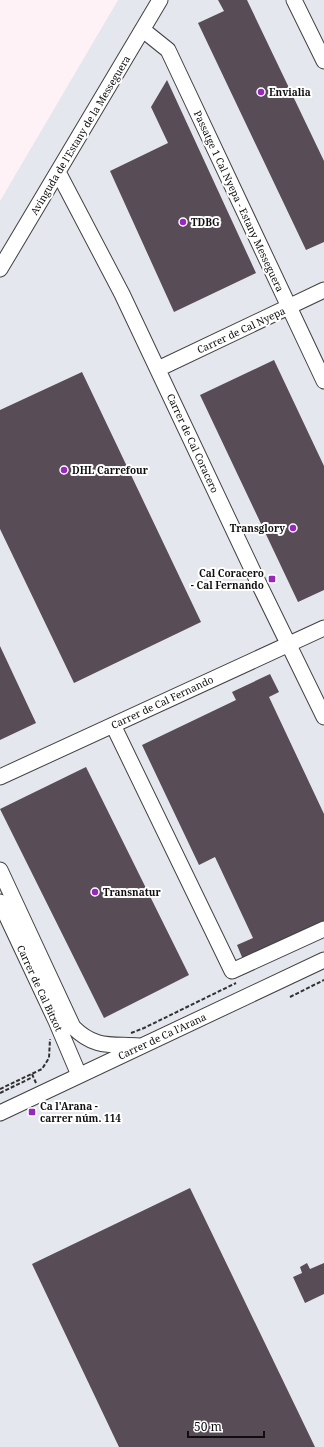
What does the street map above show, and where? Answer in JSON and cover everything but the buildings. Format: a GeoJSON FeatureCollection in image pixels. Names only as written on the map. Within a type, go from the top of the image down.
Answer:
{"type":"FeatureCollection","features":[{"type":"Feature","properties":{"kind":"street","name":"Avinguda de l'Estany de la Messeguera"},"geometry":{"type":"LineString","coordinates":[[0,270],[160,0]]}},
{"type":"Feature","properties":{"kind":"street"},"geometry":{"type":"LineString","coordinates":[[294,0],[324,61]]}},
{"type":"Feature","properties":{"kind":"street","name":"Passatge 1 Cal Nyepa - Estany Messeguera"},"geometry":{"type":"LineString","coordinates":[[143,30],[168,50],[324,381]]}},
{"type":"Feature","properties":{"kind":"street","name":"Carrer de Cal Coracero"},"geometry":{"type":"LineString","coordinates":[[58,172],[122,294],[259,584],[324,717]]}},
{"type":"Feature","properties":{"kind":"street","name":"Carrer de Cal Nyepa"},"geometry":{"type":"LineString","coordinates":[[158,369],[324,290]]}},
{"type":"Feature","properties":{"kind":"street","name":"Carrer de Cal Fernando"},"geometry":{"type":"LineString","coordinates":[[0,777],[290,645],[324,628]]}},
{"type":"Feature","properties":{"kind":"street"},"geometry":{"type":"LineString","coordinates":[[113,725],[232,971],[324,929]]}},
{"type":"Feature","properties":{"kind":"street"},"geometry":{"type":"LineString","coordinates":[[0,870],[73,1027],[81,1035],[100,1044],[140,1046]]}},
{"type":"Feature","properties":{"kind":"street","name":"Carrer de Cal Bitxot"},"geometry":{"type":"LineString","coordinates":[[0,902],[60,1029],[83,1073]]}},
{"type":"Feature","properties":{"kind":"street","name":"Carrer de Ca l'Arana"},"geometry":{"type":"LineString","coordinates":[[0,1113],[324,960]]}},
{"type":"Feature","properties":{"kind":"path"},"geometry":{"type":"LineString","coordinates":[[127,1034],[144,1028],[241,980]]}},
{"type":"Feature","properties":{"kind":"path"},"geometry":{"type":"LineString","coordinates":[[290,997],[324,980]]}},
{"type":"Feature","properties":{"kind":"path"},"geometry":{"type":"LineString","coordinates":[[0,1089],[42,1069],[47,1062],[50,1053],[49,1041],[51,1036],[60,1029]]}},
{"type":"Feature","properties":{"kind":"path"},"geometry":{"type":"LineString","coordinates":[[32,1074],[36,1083]]}},
{"type":"Feature","properties":{"kind":"path"},"geometry":{"type":"LineString","coordinates":[[0,1093],[33,1077]]}},
{"type":"Feature","properties":{"kind":"shaded area"},"geometry":{"type":"Polygon","coordinates":[[[118,0],[324,0],[324,1447],[0,1447],[0,201],[118,0]]]}},
{"type":"Feature","properties":{"kind":"place","name":"Envialia"},"geometry":{"type":"Point","coordinates":[261,92]}},
{"type":"Feature","properties":{"kind":"place","name":"TDBG"},"geometry":{"type":"Point","coordinates":[183,222]}},
{"type":"Feature","properties":{"kind":"place","name":"DHL Carrefour"},"geometry":{"type":"Point","coordinates":[64,470]}},
{"type":"Feature","properties":{"kind":"place","name":"Transglory"},"geometry":{"type":"Point","coordinates":[293,528]}},
{"type":"Feature","properties":{"kind":"place","name":"Cal Coracero - Cal Fernando"},"geometry":{"type":"Point","coordinates":[272,579]}},
{"type":"Feature","properties":{"kind":"place","name":"Transnatur"},"geometry":{"type":"Point","coordinates":[95,892]}},
{"type":"Feature","properties":{"kind":"place","name":"Ca l'Arana - carrer núm. 114"},"geometry":{"type":"Point","coordinates":[32,1112]}}]}
